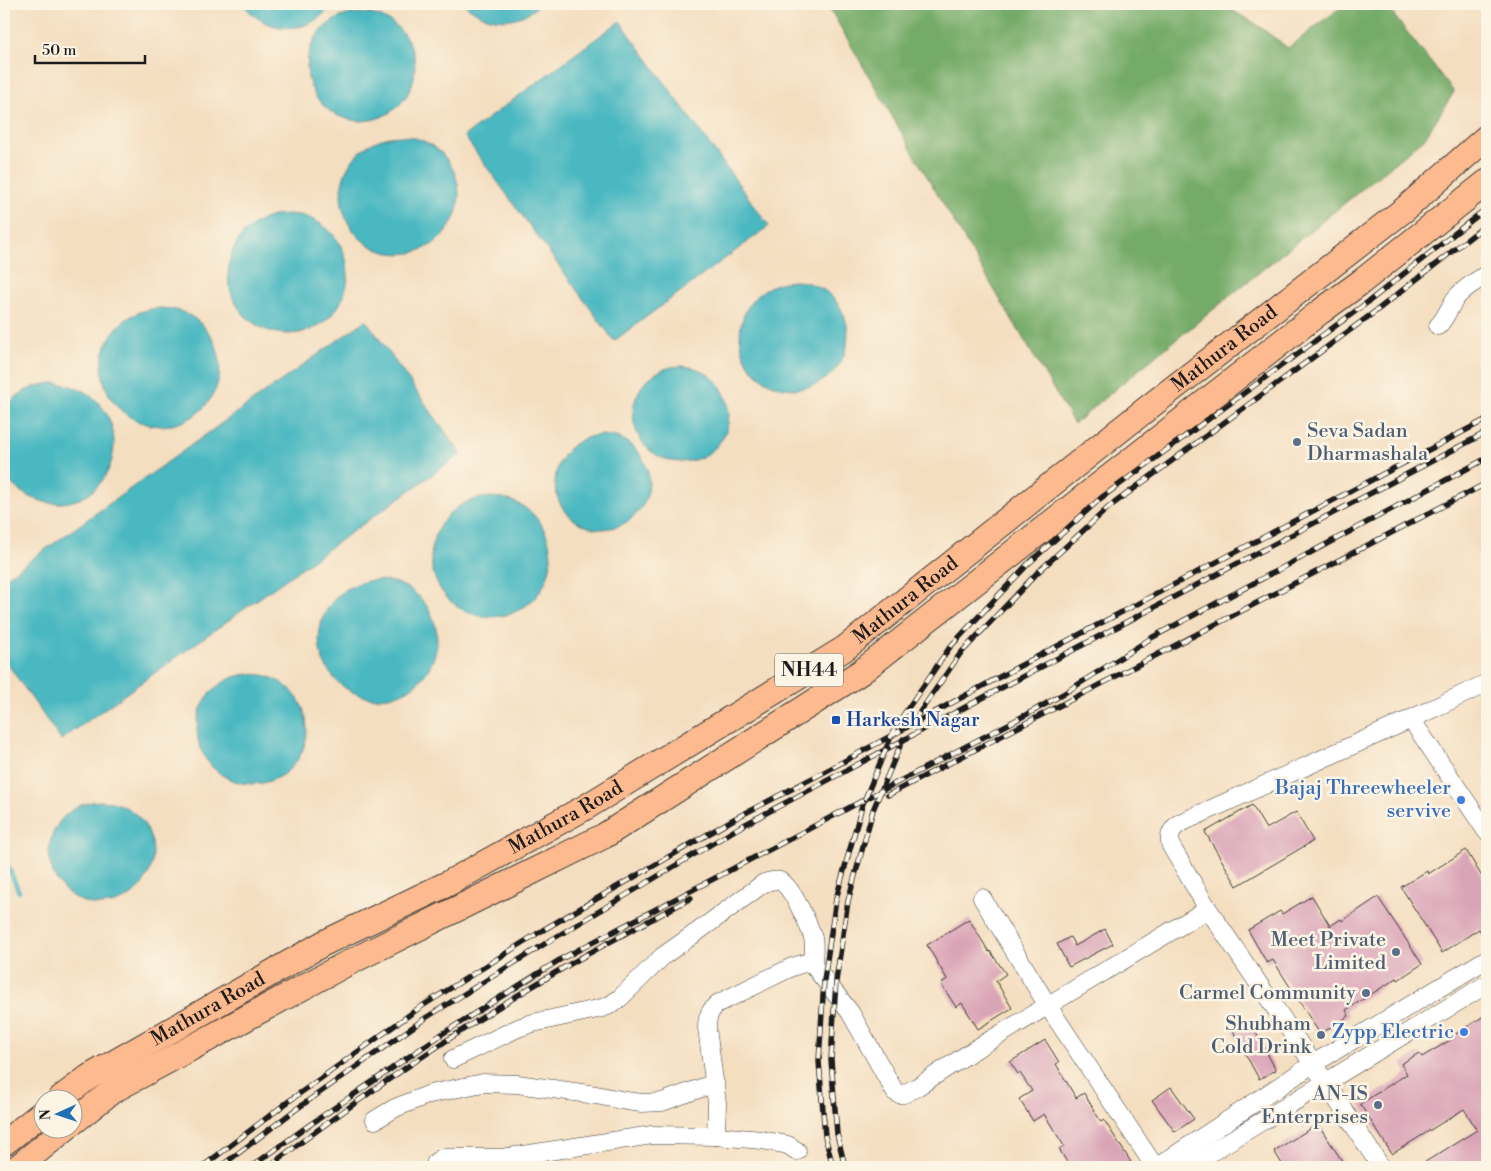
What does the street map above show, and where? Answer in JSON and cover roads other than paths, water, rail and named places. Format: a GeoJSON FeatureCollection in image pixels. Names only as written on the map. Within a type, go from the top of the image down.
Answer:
{"type":"FeatureCollection","features":[{"type":"Feature","properties":{"kind":"highway","name":"Mathura Road"},"geometry":{"type":"LineString","coordinates":[[75,1088],[89,1077],[324,943],[447,884],[586,807],[844,649],[1149,407],[1405,209],[1487,137]]}},
{"type":"Feature","properties":{"kind":"highway","name":"Mathura Road"},"geometry":{"type":"LineString","coordinates":[[82,1115],[112,1091],[344,965],[604,836],[861,672],[1487,182]]}},
{"type":"Feature","properties":{"kind":"highway"},"geometry":{"type":"LineString","coordinates":[[4,1143],[32,1121]]}},
{"type":"Feature","properties":{"kind":"highway"},"geometry":{"type":"LineString","coordinates":[[18,1167],[54,1138]]}},
{"type":"Feature","properties":{"kind":"street"},"geometry":{"type":"LineString","coordinates":[[1438,326],[1460,293],[1487,274]]}},
{"type":"Feature","properties":{"kind":"street"},"geometry":{"type":"LineString","coordinates":[[1381,1167],[1208,909],[1171,846],[1169,839],[1171,831],[1178,824],[1487,683]]}},
{"type":"Feature","properties":{"kind":"street"},"geometry":{"type":"LineString","coordinates":[[1411,719],[1487,832]]}},
{"type":"Feature","properties":{"kind":"street"},"geometry":{"type":"LineString","coordinates":[[453,1059],[534,1022],[610,1005],[620,998],[663,956],[764,883],[780,881],[786,884],[803,915],[812,937],[814,944],[813,965]]}},
{"type":"Feature","properties":{"kind":"street"},"geometry":{"type":"LineString","coordinates":[[982,898],[1048,1006],[1156,1167],[1312,1064],[1487,960]]}},
{"type":"Feature","properties":{"kind":"street"},"geometry":{"type":"LineString","coordinates":[[716,1136],[717,1103],[707,1028],[707,1019],[710,1012],[717,1004],[792,967],[805,962],[813,965],[850,1012],[895,1092],[904,1094],[1208,909]]}},
{"type":"Feature","properties":{"kind":"street"},"geometry":{"type":"LineString","coordinates":[[1187,1167],[1487,984]]}},
{"type":"Feature","properties":{"kind":"street"},"geometry":{"type":"LineString","coordinates":[[375,1120],[395,1108],[430,1094],[483,1083],[517,1084],[596,1095],[626,1102],[662,1102],[715,1083]]}},
{"type":"Feature","properties":{"kind":"street"},"geometry":{"type":"LineString","coordinates":[[436,1167],[436,1162],[442,1158],[523,1156],[652,1135],[716,1136],[778,1142],[788,1145],[797,1151]]}},
{"type":"Feature","properties":{"kind":"water"},"geometry":{"type":"Polygon","coordinates":[[[243,4],[332,4],[323,15],[312,22],[288,28],[275,26],[263,21],[252,14],[243,4]]]}},
{"type":"Feature","properties":{"kind":"water"},"geometry":{"type":"Polygon","coordinates":[[[464,4],[540,4],[522,16],[502,20],[482,16],[464,4]]]}},
{"type":"Feature","properties":{"kind":"water"},"geometry":{"type":"Polygon","coordinates":[[[361,13],[382,17],[399,29],[411,46],[415,67],[411,88],[399,105],[382,117],[361,121],[340,117],[323,105],[311,88],[307,67],[311,46],[323,29],[340,17],[361,13]]]}},
{"type":"Feature","properties":{"kind":"water"},"geometry":{"type":"Polygon","coordinates":[[[620,21],[769,226],[614,341],[464,136],[620,21]]]}},
{"type":"Feature","properties":{"kind":"water"},"geometry":{"type":"Polygon","coordinates":[[[400,136],[423,141],[442,153],[454,172],[459,195],[454,218],[442,237],[423,249],[400,254],[377,249],[358,237],[346,218],[341,195],[346,172],[358,153],[377,141],[400,136]]]}},
{"type":"Feature","properties":{"kind":"water"},"geometry":{"type":"Polygon","coordinates":[[[288,214],[311,218],[331,231],[344,251],[348,274],[344,297],[331,317],[311,330],[288,334],[265,330],[245,317],[232,297],[228,274],[232,251],[245,231],[265,218],[288,214]]]}},
{"type":"Feature","properties":{"kind":"water"},"geometry":{"type":"Polygon","coordinates":[[[794,281],[815,286],[824,290],[832,297],[839,305],[843,314],[848,335],[843,356],[839,365],[832,373],[824,380],[815,384],[794,389],[773,384],[764,380],[756,373],[749,365],[745,356],[740,335],[745,314],[749,305],[756,297],[764,290],[773,286],[794,281]]]}},
{"type":"Feature","properties":{"kind":"water"},"geometry":{"type":"Polygon","coordinates":[[[161,308],[183,313],[203,325],[215,345],[220,367],[215,389],[203,409],[183,421],[161,426],[139,421],[119,409],[107,389],[102,367],[107,345],[119,325],[139,313],[161,308]]]}},
{"type":"Feature","properties":{"kind":"water"},"geometry":{"type":"Polygon","coordinates":[[[366,320],[461,454],[61,740],[4,659],[4,579],[366,320]]]}},
{"type":"Feature","properties":{"kind":"water"},"geometry":{"type":"Polygon","coordinates":[[[681,366],[699,370],[715,380],[725,396],[729,414],[725,432],[715,448],[699,458],[681,462],[663,458],[647,448],[637,432],[633,414],[637,396],[647,380],[663,370],[681,366]]]}},
{"type":"Feature","properties":{"kind":"water"},"geometry":{"type":"Polygon","coordinates":[[[53,383],[81,390],[101,405],[111,425],[114,448],[109,469],[96,488],[77,500],[51,503],[27,496],[12,485],[4,474],[3,422],[5,409],[14,398],[24,391],[53,383]]]}},
{"type":"Feature","properties":{"kind":"water"},"geometry":{"type":"Polygon","coordinates":[[[602,435],[620,439],[635,449],[645,464],[649,482],[645,500],[635,515],[620,525],[602,529],[584,525],[569,515],[559,500],[555,482],[559,464],[569,449],[584,439],[602,435]]]}},
{"type":"Feature","properties":{"kind":"water"},"geometry":{"type":"Polygon","coordinates":[[[491,497],[503,498],[514,502],[524,507],[533,515],[541,524],[546,534],[550,545],[550,569],[546,580],[541,590],[533,599],[524,607],[514,612],[503,616],[491,617],[479,616],[468,612],[458,607],[449,599],[441,590],[436,580],[432,569],[431,557],[432,545],[436,534],[441,524],[449,515],[458,507],[468,502],[479,498],[491,497]]]}},
{"type":"Feature","properties":{"kind":"water"},"geometry":{"type":"Polygon","coordinates":[[[378,580],[400,585],[420,597],[432,617],[437,639],[432,661],[420,681],[400,693],[378,698],[356,693],[336,681],[324,661],[319,639],[324,617],[336,597],[356,585],[378,580]]]}},
{"type":"Feature","properties":{"kind":"water"},"geometry":{"type":"Polygon","coordinates":[[[252,674],[273,678],[291,690],[303,708],[307,729],[303,750],[291,768],[273,780],[252,784],[231,780],[213,768],[201,750],[197,729],[201,708],[213,690],[231,678],[252,674]]]}},
{"type":"Feature","properties":{"kind":"water"},"geometry":{"type":"Polygon","coordinates":[[[101,801],[121,805],[130,810],[144,824],[149,833],[153,853],[149,873],[144,882],[130,896],[121,901],[101,905],[81,901],[72,896],[58,882],[53,873],[49,853],[53,833],[58,824],[72,810],[81,805],[101,801]]]}},
{"type":"Feature","properties":{"kind":"waterway"},"geometry":{"type":"LineString","coordinates":[[4,857],[19,892]]}},
{"type":"Feature","properties":{"kind":"railway"},"geometry":{"type":"LineString","coordinates":[[833,1167],[825,1136],[819,1061],[824,980],[836,899],[862,806],[895,727],[950,647],[1028,564],[1101,498],[1368,302],[1487,208]]}},
{"type":"Feature","properties":{"kind":"railway"},"geometry":{"type":"LineString","coordinates":[[913,722],[960,654],[1037,573],[1109,507],[1376,311],[1487,224]]}},
{"type":"Feature","properties":{"kind":"railway"},"geometry":{"type":"LineString","coordinates":[[202,1167],[289,1101],[419,1008],[543,930],[734,819],[1487,419]]}},
{"type":"Feature","properties":{"kind":"railway"},"geometry":{"type":"LineString","coordinates":[[220,1167],[295,1110],[427,1017],[740,827],[1487,432]]}},
{"type":"Feature","properties":{"kind":"railway"},"geometry":{"type":"LineString","coordinates":[[251,1167],[442,1034],[561,959],[1035,710],[1153,637],[1487,458]]}},
{"type":"Feature","properties":{"kind":"railway"},"geometry":{"type":"LineString","coordinates":[[888,795],[1487,483]]}},
{"type":"Feature","properties":{"kind":"railway"},"geometry":{"type":"LineString","coordinates":[[845,1167],[837,1134],[831,1060],[836,981],[848,901],[873,810],[903,739]]}},
{"type":"Feature","properties":{"kind":"railway"},"geometry":{"type":"LineString","coordinates":[[268,1167],[377,1088],[488,1013],[580,958],[691,898]]}},
{"type":"Feature","properties":{"kind":"place","name":"Seva Sadan Dharmashala"},"geometry":{"type":"Point","coordinates":[1297,442]}},
{"type":"Feature","properties":{"kind":"place","name":"Harkesh Nagar"},"geometry":{"type":"Point","coordinates":[836,720]}},
{"type":"Feature","properties":{"kind":"place","name":"Bajaj Threewheeler servive"},"geometry":{"type":"Point","coordinates":[1461,800]}},
{"type":"Feature","properties":{"kind":"place","name":"Meet Private Limited"},"geometry":{"type":"Point","coordinates":[1396,952]}},
{"type":"Feature","properties":{"kind":"place","name":"Carmel Community"},"geometry":{"type":"Point","coordinates":[1366,993]}},
{"type":"Feature","properties":{"kind":"place","name":"Zypp Electric"},"geometry":{"type":"Point","coordinates":[1464,1032]}},
{"type":"Feature","properties":{"kind":"place","name":"Shubham Cold Drink"},"geometry":{"type":"Point","coordinates":[1321,1035]}},
{"type":"Feature","properties":{"kind":"place","name":"AN-IS Enterprises"},"geometry":{"type":"Point","coordinates":[1378,1105]}}]}
